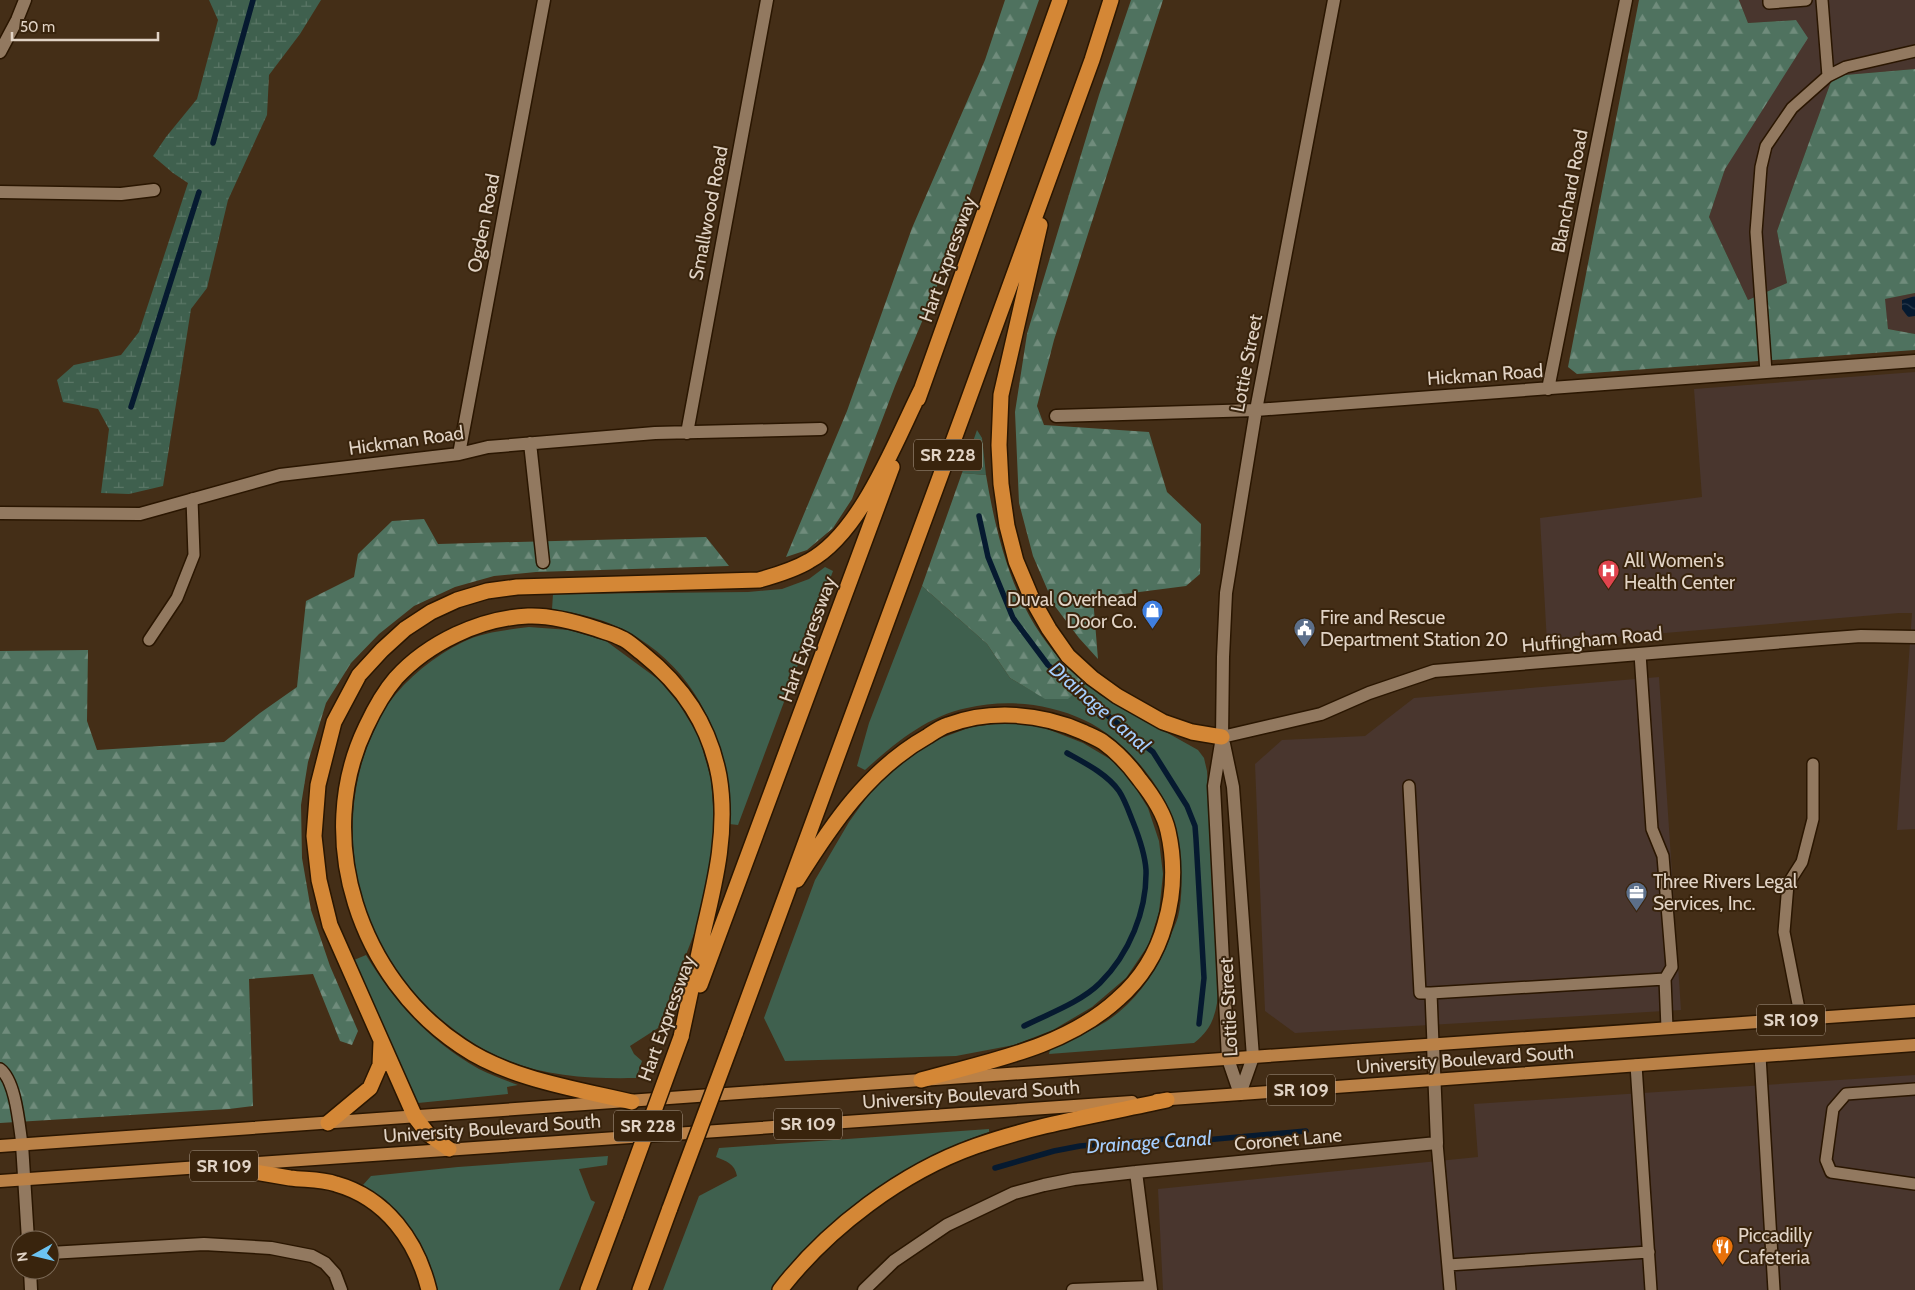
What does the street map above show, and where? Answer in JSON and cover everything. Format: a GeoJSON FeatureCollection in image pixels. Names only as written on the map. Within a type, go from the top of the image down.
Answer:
{"type":"FeatureCollection","features":[{"type":"Feature","properties":{"kind":"highway","name":"Hart Expressway"},"geometry":{"type":"LineString","coordinates":[[588,1290],[921,390],[1060,0]]}},
{"type":"Feature","properties":{"kind":"highway","name":"SR 228"},"geometry":{"type":"LineString","coordinates":[[640,1290],[1057,155],[1112,0]]}},
{"type":"Feature","properties":{"kind":"highway"},"geometry":{"type":"LineString","coordinates":[[1057,155],[1001,395],[999,445],[1001,484],[1007,526],[1016,561],[1032,599],[1049,629],[1068,656],[1092,678],[1117,696],[1163,722],[1192,732],[1222,737]]}},
{"type":"Feature","properties":{"kind":"highway"},"geometry":{"type":"LineString","coordinates":[[449,1149],[428,1134],[416,1117],[330,925],[319,880],[314,836],[318,785],[334,722],[359,675],[405,629],[431,612],[457,600],[487,591],[516,587],[759,580],[786,573],[811,561],[832,544],[853,521],[868,496],[921,390]]}},
{"type":"Feature","properties":{"kind":"highway"},"geometry":{"type":"LineString","coordinates":[[632,1102],[544,1081],[495,1064],[462,1048],[433,1025],[401,991],[375,953],[358,913],[346,870],[344,828],[347,783],[358,744],[375,708],[396,679],[418,658],[448,638],[485,623],[528,616],[575,621],[623,638],[658,666],[684,693],[705,729],[719,777],[722,829],[717,872],[681,1037]]}},
{"type":"Feature","properties":{"kind":"highway"},"geometry":{"type":"LineString","coordinates":[[780,909],[823,839],[853,798],[881,769],[910,746],[947,725],[986,716],[1023,715],[1064,724],[1102,742],[1129,765],[1151,794],[1168,829],[1173,865],[1171,902],[1160,942],[1141,975],[1118,1000],[1086,1023],[1052,1040],[1022,1051],[921,1080]]}},
{"type":"Feature","properties":{"kind":"highway"},"geometry":{"type":"LineString","coordinates":[[328,1122],[370,1088],[380,1065],[382,1041]]}},
{"type":"Feature","properties":{"kind":"highway"},"geometry":{"type":"LineString","coordinates":[[780,1290],[817,1248],[855,1214],[895,1186],[939,1162],[976,1146],[1014,1134],[1168,1100]]}},
{"type":"Feature","properties":{"kind":"highway"},"geometry":{"type":"LineString","coordinates":[[219,1166],[335,1183],[364,1196],[386,1212],[402,1229],[416,1252],[429,1290]]}},
{"type":"Feature","properties":{"kind":"main road","name":"University Boulevard South"},"geometry":{"type":"LineString","coordinates":[[0,1146],[1915,1011]]}},
{"type":"Feature","properties":{"kind":"main road","name":"University Boulevard South"},"geometry":{"type":"LineString","coordinates":[[0,1181],[1168,1100],[1915,1045]]}},
{"type":"Feature","properties":{"kind":"street"},"geometry":{"type":"LineString","coordinates":[[0,52],[25,0]]}},
{"type":"Feature","properties":{"kind":"street","name":"Ogden Road"},"geometry":{"type":"LineString","coordinates":[[459,454],[544,0]]}},
{"type":"Feature","properties":{"kind":"street","name":"Smallwood Road"},"geometry":{"type":"LineString","coordinates":[[687,433],[767,0]]}},
{"type":"Feature","properties":{"kind":"street","name":"Lottie Street"},"geometry":{"type":"LineString","coordinates":[[1240,1094],[1228,1058],[1214,786],[1222,737],[1226,593],[1256,410],[1334,0]]}},
{"type":"Feature","properties":{"kind":"street","name":"Blanchard Road"},"geometry":{"type":"LineString","coordinates":[[1548,389],[1626,0]]}},
{"type":"Feature","properties":{"kind":"street"},"geometry":{"type":"LineString","coordinates":[[0,192],[122,194],[154,190]]}},
{"type":"Feature","properties":{"kind":"street","name":"Hickman Road"},"geometry":{"type":"LineString","coordinates":[[1056,416],[1256,410],[1915,361]]}},
{"type":"Feature","properties":{"kind":"street","name":"Hickman Road"},"geometry":{"type":"LineString","coordinates":[[0,513],[140,514],[280,475],[459,454],[488,447],[655,433],[821,429]]}},
{"type":"Feature","properties":{"kind":"street"},"geometry":{"type":"LineString","coordinates":[[530,443],[543,562]]}},
{"type":"Feature","properties":{"kind":"street","name":"Huffingham Road"},"geometry":{"type":"LineString","coordinates":[[1222,737],[1321,714],[1369,693],[1434,671],[1861,636],[1915,637]]}},
{"type":"Feature","properties":{"kind":"street","name":"Lottie Street"},"geometry":{"type":"LineString","coordinates":[[1222,737],[1233,786],[1252,1057],[1240,1094]]}},
{"type":"Feature","properties":{"kind":"street"},"geometry":{"type":"LineString","coordinates":[[1433,1044],[1437,1143]]}},
{"type":"Feature","properties":{"kind":"street","name":"Coronet Lane"},"geometry":{"type":"LineString","coordinates":[[868,1288],[894,1261],[940,1230],[976,1210],[1014,1193],[1074,1179],[1437,1143]]}},
{"type":"Feature","properties":{"kind":"street"},"geometry":{"type":"LineString","coordinates":[[22,1144],[27,1230]]}},
{"type":"Feature","properties":{"kind":"street"},"geometry":{"type":"LineString","coordinates":[[1073,1290],[1151,1288],[1136,1172]]}},
{"type":"Feature","properties":{"kind":"street"},"geometry":{"type":"LineString","coordinates":[[60,1252],[204,1244],[271,1248],[312,1256],[325,1263],[335,1274],[341,1290]]}},
{"type":"Feature","properties":{"kind":"lane"},"geometry":{"type":"LineString","coordinates":[[1769,0],[1769,3],[1806,0]]}},
{"type":"Feature","properties":{"kind":"lane"},"geometry":{"type":"LineString","coordinates":[[1822,0],[1828,76]]}},
{"type":"Feature","properties":{"kind":"lane"},"geometry":{"type":"LineString","coordinates":[[1766,372],[1756,232],[1761,167],[1766,146],[1792,108],[1828,76],[1846,67],[1915,51]]}},
{"type":"Feature","properties":{"kind":"lane"},"geometry":{"type":"LineString","coordinates":[[149,640],[177,598],[194,555],[192,499]]}},
{"type":"Feature","properties":{"kind":"lane"},"geometry":{"type":"LineString","coordinates":[[1640,654],[1652,829],[1663,856],[1672,967],[1665,979],[1667,1028]]}},
{"type":"Feature","properties":{"kind":"lane"},"geometry":{"type":"LineString","coordinates":[[1801,1019],[1784,932],[1788,884],[1802,862],[1813,820],[1813,764]]}},
{"type":"Feature","properties":{"kind":"lane"},"geometry":{"type":"LineString","coordinates":[[1409,786],[1420,993],[1665,979]]}},
{"type":"Feature","properties":{"kind":"lane"},"geometry":{"type":"LineString","coordinates":[[1431,993],[1433,1044]]}},
{"type":"Feature","properties":{"kind":"lane"},"geometry":{"type":"LineString","coordinates":[[1760,1056],[1774,1290]]}},
{"type":"Feature","properties":{"kind":"lane"},"geometry":{"type":"LineString","coordinates":[[1636,1065],[1651,1290]]}},
{"type":"Feature","properties":{"kind":"lane"},"geometry":{"type":"LineString","coordinates":[[0,1069],[5,1073],[15,1100],[22,1144]]}},
{"type":"Feature","properties":{"kind":"lane"},"geometry":{"type":"LineString","coordinates":[[1915,1089],[1846,1094],[1832,1109],[1826,1160],[1831,1172],[1915,1184]]}},
{"type":"Feature","properties":{"kind":"lane"},"geometry":{"type":"LineString","coordinates":[[1437,1143],[1450,1290]]}},
{"type":"Feature","properties":{"kind":"lane"},"geometry":{"type":"LineString","coordinates":[[1448,1265],[1648,1252]]}},
{"type":"Feature","properties":{"kind":"shaded area"},"geometry":{"type":"Polygon","coordinates":[[[1739,0],[1915,0],[1915,69],[1833,76],[1777,231],[1787,283],[1748,300],[1709,217],[1725,169],[1796,20],[1748,23],[1739,0]]]}},
{"type":"Feature","properties":{"kind":"shaded area"},"geometry":{"type":"Polygon","coordinates":[[[1915,293],[1915,334],[1888,329],[1884,299],[1915,293]]]}},
{"type":"Feature","properties":{"kind":"shaded area"},"geometry":{"type":"Polygon","coordinates":[[[1915,372],[1915,829],[1897,830],[1912,613],[1547,643],[1540,518],[1702,497],[1694,389],[1915,372]]]}},
{"type":"Feature","properties":{"kind":"shaded area"},"geometry":{"type":"Polygon","coordinates":[[[1659,677],[1681,1010],[1295,1033],[1265,1011],[1255,764],[1282,740],[1365,736],[1414,698],[1659,677]]]}},
{"type":"Feature","properties":{"kind":"shaded area"},"geometry":{"type":"Polygon","coordinates":[[[1915,1075],[1915,1290],[1163,1290],[1158,1189],[1478,1157],[1474,1104],[1915,1075]]]}},
{"type":"Feature","properties":{"kind":"green space"},"geometry":{"type":"Polygon","coordinates":[[[209,0],[321,0],[300,34],[269,75],[267,115],[228,200],[207,288],[191,309],[163,486],[129,494],[101,493],[109,429],[98,409],[63,402],[57,380],[74,365],[121,355],[139,332],[188,183],[153,156],[197,99],[218,20],[209,0]]]}},
{"type":"Feature","properties":{"kind":"green space"},"geometry":{"type":"Polygon","coordinates":[[[1005,0],[1039,0],[939,281],[895,386],[852,499],[833,528],[807,550],[786,557],[847,411],[912,228],[985,60],[1005,0]]]}},
{"type":"Feature","properties":{"kind":"green space"},"geometry":{"type":"Polygon","coordinates":[[[1131,0],[1163,0],[1054,340],[1037,406],[1044,425],[1149,432],[1167,492],[1201,524],[1200,574],[1186,586],[1093,598],[1098,659],[1054,605],[1033,556],[1019,503],[1015,412],[1027,334],[1099,95],[1131,0]]]}},
{"type":"Feature","properties":{"kind":"green space"},"geometry":{"type":"Polygon","coordinates":[[[1639,0],[1739,0],[1748,23],[1796,20],[1808,38],[1725,169],[1709,217],[1748,300],[1787,283],[1777,231],[1833,76],[1915,69],[1915,293],[1885,299],[1888,329],[1915,334],[1915,350],[1577,374],[1568,367],[1639,0]]]}},
{"type":"Feature","properties":{"kind":"green space"},"geometry":{"type":"Polygon","coordinates":[[[977,430],[982,438],[986,475],[962,473],[977,430]]]}},
{"type":"Feature","properties":{"kind":"green space"},"geometry":{"type":"Polygon","coordinates":[[[962,473],[986,475],[1002,548],[1019,596],[1044,639],[1063,662],[1085,683],[1068,699],[1045,699],[1010,678],[987,644],[922,586],[962,473]]]}},
{"type":"Feature","properties":{"kind":"green space"},"geometry":{"type":"Polygon","coordinates":[[[424,519],[438,544],[706,537],[729,566],[536,572],[494,576],[455,587],[414,606],[379,634],[351,663],[326,703],[308,762],[301,805],[302,858],[311,910],[330,966],[358,1031],[352,1045],[340,1041],[313,974],[249,979],[253,1106],[0,1123],[0,651],[88,650],[87,721],[97,750],[224,742],[297,687],[306,601],[354,577],[358,554],[392,521],[424,519]]]}},
{"type":"Feature","properties":{"kind":"green space"},"geometry":{"type":"Polygon","coordinates":[[[825,567],[833,571],[738,825],[729,824],[729,789],[717,739],[707,715],[679,673],[662,656],[641,640],[618,627],[594,618],[552,609],[553,594],[748,592],[782,589],[809,579],[825,567]]]}},
{"type":"Feature","properties":{"kind":"green space"},"geometry":{"type":"Polygon","coordinates":[[[922,586],[987,644],[1010,678],[1046,699],[1085,683],[1100,695],[1198,750],[1204,758],[1207,771],[1219,986],[1217,1003],[1210,1025],[1194,1043],[1049,1054],[1050,1050],[1111,1018],[1135,996],[1143,987],[1161,958],[1178,917],[1181,888],[1180,856],[1170,811],[1149,775],[1119,743],[1096,726],[1056,710],[1041,706],[1011,703],[981,705],[938,717],[899,741],[865,770],[857,766],[869,723],[922,586]]]}},
{"type":"Feature","properties":{"kind":"green space"},"geometry":{"type":"Polygon","coordinates":[[[529,627],[569,630],[606,641],[659,680],[679,704],[699,737],[711,779],[714,820],[712,862],[697,926],[658,1028],[630,1046],[634,1054],[642,1061],[636,1078],[580,1077],[543,1071],[506,1060],[471,1042],[438,1017],[409,987],[397,971],[376,935],[366,911],[359,885],[354,858],[354,804],[358,777],[366,751],[384,709],[395,694],[412,677],[452,648],[487,634],[529,627]]]}},
{"type":"Feature","properties":{"kind":"green space"},"geometry":{"type":"Polygon","coordinates":[[[1010,722],[1045,728],[1083,743],[1115,762],[1133,784],[1148,808],[1159,841],[1163,874],[1159,912],[1149,944],[1126,978],[1092,1007],[1053,1030],[1014,1045],[956,1056],[785,1061],[764,1018],[815,880],[849,822],[877,783],[906,757],[936,740],[971,727],[1010,722]]]}},
{"type":"Feature","properties":{"kind":"green space"},"geometry":{"type":"Polygon","coordinates":[[[366,955],[401,1005],[444,1046],[479,1069],[518,1085],[507,1087],[508,1094],[418,1103],[354,960],[366,955]]]}},
{"type":"Feature","properties":{"kind":"green space"},"geometry":{"type":"Polygon","coordinates":[[[989,1129],[989,1132],[964,1141],[963,1144],[892,1182],[855,1205],[817,1239],[773,1290],[663,1290],[699,1196],[737,1176],[732,1166],[716,1157],[719,1148],[989,1129]]]}},
{"type":"Feature","properties":{"kind":"green space"},"geometry":{"type":"Polygon","coordinates":[[[608,1156],[607,1165],[579,1169],[591,1200],[595,1202],[559,1290],[436,1290],[430,1264],[419,1240],[386,1200],[363,1185],[371,1176],[458,1167],[608,1156]]]}},
{"type":"Feature","properties":{"kind":"water"},"geometry":{"type":"Polygon","coordinates":[[[1915,296],[1915,316],[1908,317],[1902,309],[1902,300],[1915,296]]]}},
{"type":"Feature","properties":{"kind":"waterway"},"geometry":{"type":"LineString","coordinates":[[213,143],[253,0]]}},
{"type":"Feature","properties":{"kind":"waterway"},"geometry":{"type":"LineString","coordinates":[[131,407],[199,192]]}},
{"type":"Feature","properties":{"kind":"waterway","name":"Drainage Canal"},"geometry":{"type":"LineString","coordinates":[[979,516],[988,557],[1013,618],[1048,665],[1153,752],[1187,806],[1195,826],[1204,978],[1199,1024]]}},
{"type":"Feature","properties":{"kind":"waterway"},"geometry":{"type":"LineString","coordinates":[[1024,1026],[1074,1002],[1092,990],[1110,972],[1120,959],[1134,931],[1140,916],[1146,885],[1146,870],[1141,846],[1119,791],[1102,774],[1067,753]]}},
{"type":"Feature","properties":{"kind":"waterway","name":"Drainage Canal"},"geometry":{"type":"LineString","coordinates":[[995,1168],[1054,1151],[1080,1146],[1164,1139],[1205,1140],[1306,1131]]}},
{"type":"Feature","properties":{"kind":"place","name":"All Women's Health Center"},"geometry":{"type":"Point","coordinates":[1608,590]}},
{"type":"Feature","properties":{"kind":"place","name":"Duval Overhead Door Co."},"geometry":{"type":"Point","coordinates":[1153,629]}},
{"type":"Feature","properties":{"kind":"place","name":"Fire and Rescue Department Station 20"},"geometry":{"type":"Point","coordinates":[1304,647]}},
{"type":"Feature","properties":{"kind":"place","name":"Three Rivers Legal Services, Inc."},"geometry":{"type":"Point","coordinates":[1637,911]}},
{"type":"Feature","properties":{"kind":"place","name":"Piccadilly Cafeteria"},"geometry":{"type":"Point","coordinates":[1722,1265]}}]}
